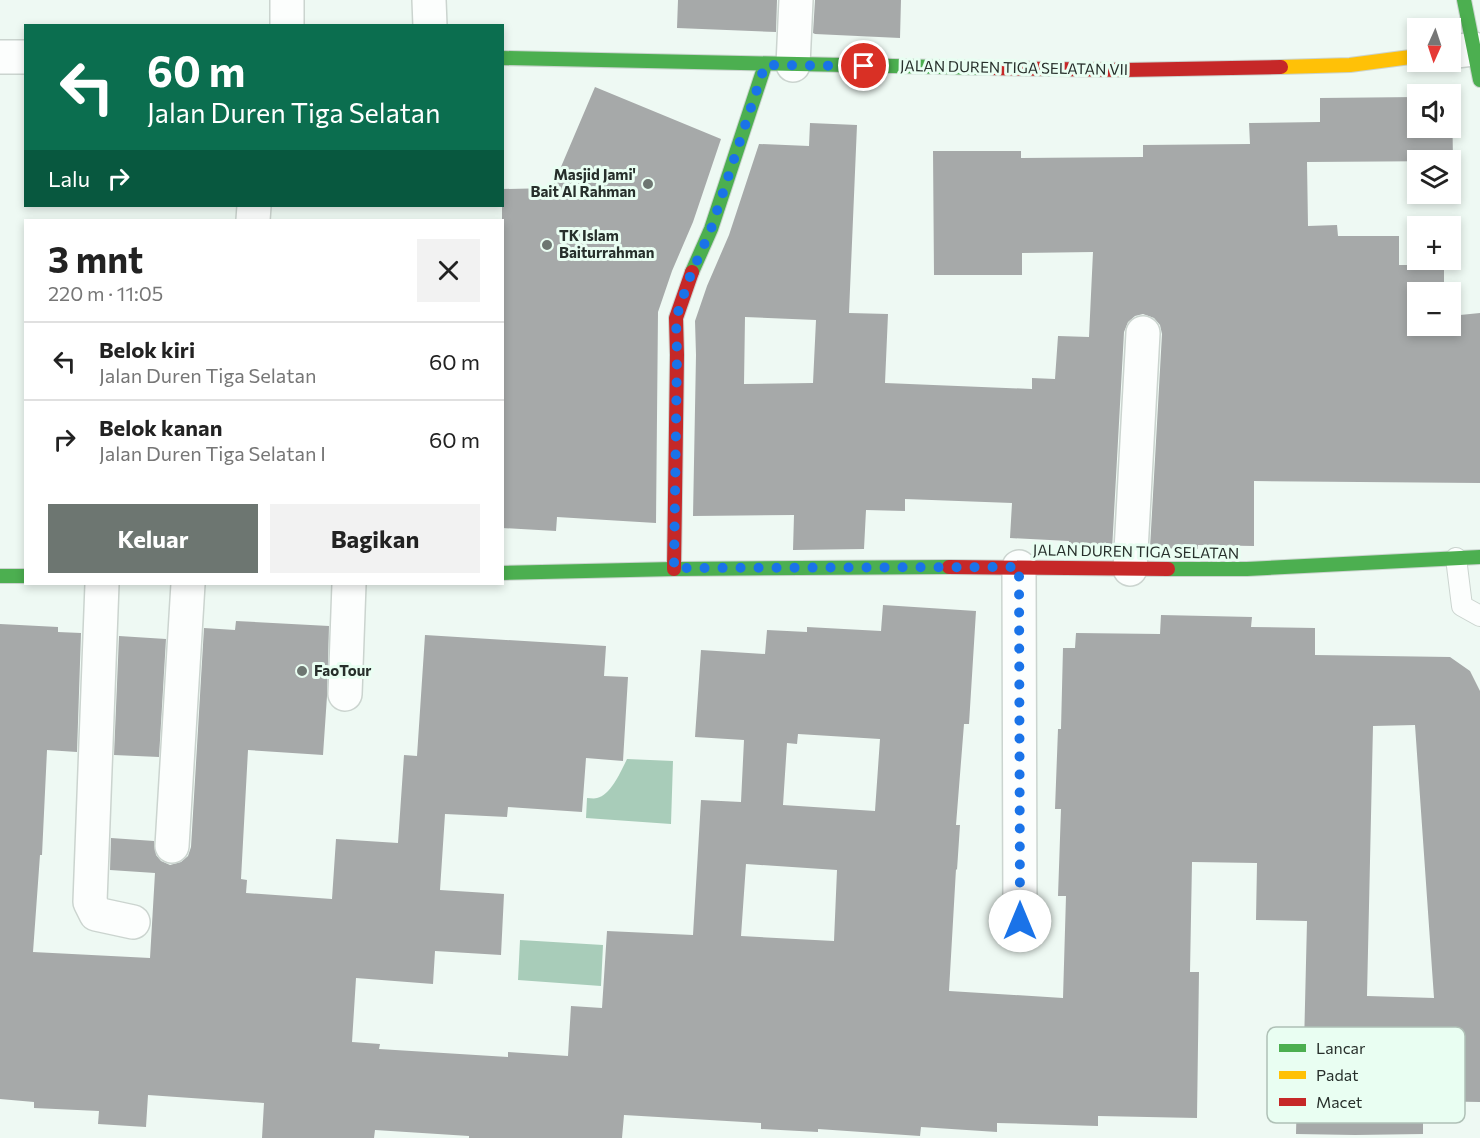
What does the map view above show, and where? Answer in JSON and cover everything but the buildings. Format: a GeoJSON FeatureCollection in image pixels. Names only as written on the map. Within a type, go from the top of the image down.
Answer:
{"type":"FeatureCollection","features":[{"type":"Feature","properties":{"kind":"street"},"geometry":{"type":"LineString","coordinates":[[287,0],[287,24]]}},
{"type":"Feature","properties":{"kind":"street"},"geometry":{"type":"LineString","coordinates":[[429,0],[430,24]]}},
{"type":"Feature","properties":{"kind":"street"},"geometry":{"type":"LineString","coordinates":[[674,568],[676,318],[689,279],[779,65],[796,0]]}},
{"type":"Feature","properties":{"kind":"street"},"geometry":{"type":"LineString","coordinates":[[1464,0],[1468,61]]}},
{"type":"Feature","properties":{"kind":"street"},"geometry":{"type":"LineString","coordinates":[[0,57],[24,57]]}},
{"type":"Feature","properties":{"kind":"street","name":"JALAN DUREN TIGA SELATAN VII"},"geometry":{"type":"LineString","coordinates":[[504,57],[779,65],[1124,70],[1350,65],[1407,57]]}},
{"type":"Feature","properties":{"kind":"street"},"geometry":{"type":"LineString","coordinates":[[1130,569],[1143,333]]}},
{"type":"Feature","properties":{"kind":"street","name":"JALAN DUREN TIGA SELATAN"},"geometry":{"type":"LineString","coordinates":[[504,573],[674,568],[1246,569],[1480,557]]}},
{"type":"Feature","properties":{"kind":"street"},"geometry":{"type":"LineString","coordinates":[[1019,567],[1020,921]]}},
{"type":"Feature","properties":{"kind":"street"},"geometry":{"type":"LineString","coordinates":[[0,576],[24,576]]}},
{"type":"Feature","properties":{"kind":"street"},"geometry":{"type":"LineString","coordinates":[[102,585],[90,902],[96,914],[133,922]]}},
{"type":"Feature","properties":{"kind":"street"},"geometry":{"type":"LineString","coordinates":[[172,846],[188,585]]}},
{"type":"Feature","properties":{"kind":"street"},"geometry":{"type":"LineString","coordinates":[[345,694],[349,585]]}},
{"type":"Feature","properties":{"kind":"lane"},"geometry":{"type":"LineString","coordinates":[[1456,558],[1462,606],[1480,616]]}},
{"type":"Feature","properties":{"kind":"shaded area"},"geometry":{"type":"Polygon","coordinates":[[[627,759],[673,761],[671,824],[586,818],[587,798],[597,798],[607,792],[627,759]]]}},
{"type":"Feature","properties":{"kind":"shaded area"},"geometry":{"type":"Polygon","coordinates":[[[520,940],[603,945],[601,986],[518,980],[520,940]]]}},
{"type":"Feature","properties":{"kind":"traffic: fast"},"geometry":{"type":"LineString","coordinates":[[1464,0],[1480,80]]}},
{"type":"Feature","properties":{"kind":"traffic: fast"},"geometry":{"type":"LineString","coordinates":[[504,58],[988,68]]}},
{"type":"Feature","properties":{"kind":"traffic: fast"},"geometry":{"type":"LineString","coordinates":[[692,272],[711,229],[765,65]]}},
{"type":"Feature","properties":{"kind":"traffic: fast"},"geometry":{"type":"LineString","coordinates":[[1168,569],[1247,569],[1480,557]]}},
{"type":"Feature","properties":{"kind":"traffic: fast"},"geometry":{"type":"LineString","coordinates":[[504,573],[949,567]]}},
{"type":"Feature","properties":{"kind":"traffic: fast"},"geometry":{"type":"LineString","coordinates":[[0,576],[24,576]]}},
{"type":"Feature","properties":{"kind":"traffic: slow"},"geometry":{"type":"LineString","coordinates":[[1281,67],[1350,65],[1407,57]]}},
{"type":"Feature","properties":{"kind":"traffic: jam"},"geometry":{"type":"LineString","coordinates":[[988,68],[1124,70],[1281,67]]}},
{"type":"Feature","properties":{"kind":"traffic: jam"},"geometry":{"type":"LineString","coordinates":[[674,569],[676,318],[692,272]]}},
{"type":"Feature","properties":{"kind":"traffic: jam"},"geometry":{"type":"LineString","coordinates":[[949,567],[1168,569]]}},
{"type":"Feature","properties":{"kind":"place","name":"Masjid Jami' Bait Al Rahman"},"geometry":{"type":"Point","coordinates":[648,184]}},
{"type":"Feature","properties":{"kind":"place","name":"TK Islam Baiturrahman"},"geometry":{"type":"Point","coordinates":[547,245]}},
{"type":"Feature","properties":{"kind":"place","name":"FaoTour"},"geometry":{"type":"Point","coordinates":[302,671]}},
{"type":"Feature","properties":{"kind":"route"},"geometry":{"type":"LineString","coordinates":[[864,66],[765,65],[711,229],[689,279],[676,318],[674,568],[1019,567],[1020,921]]}}]}
